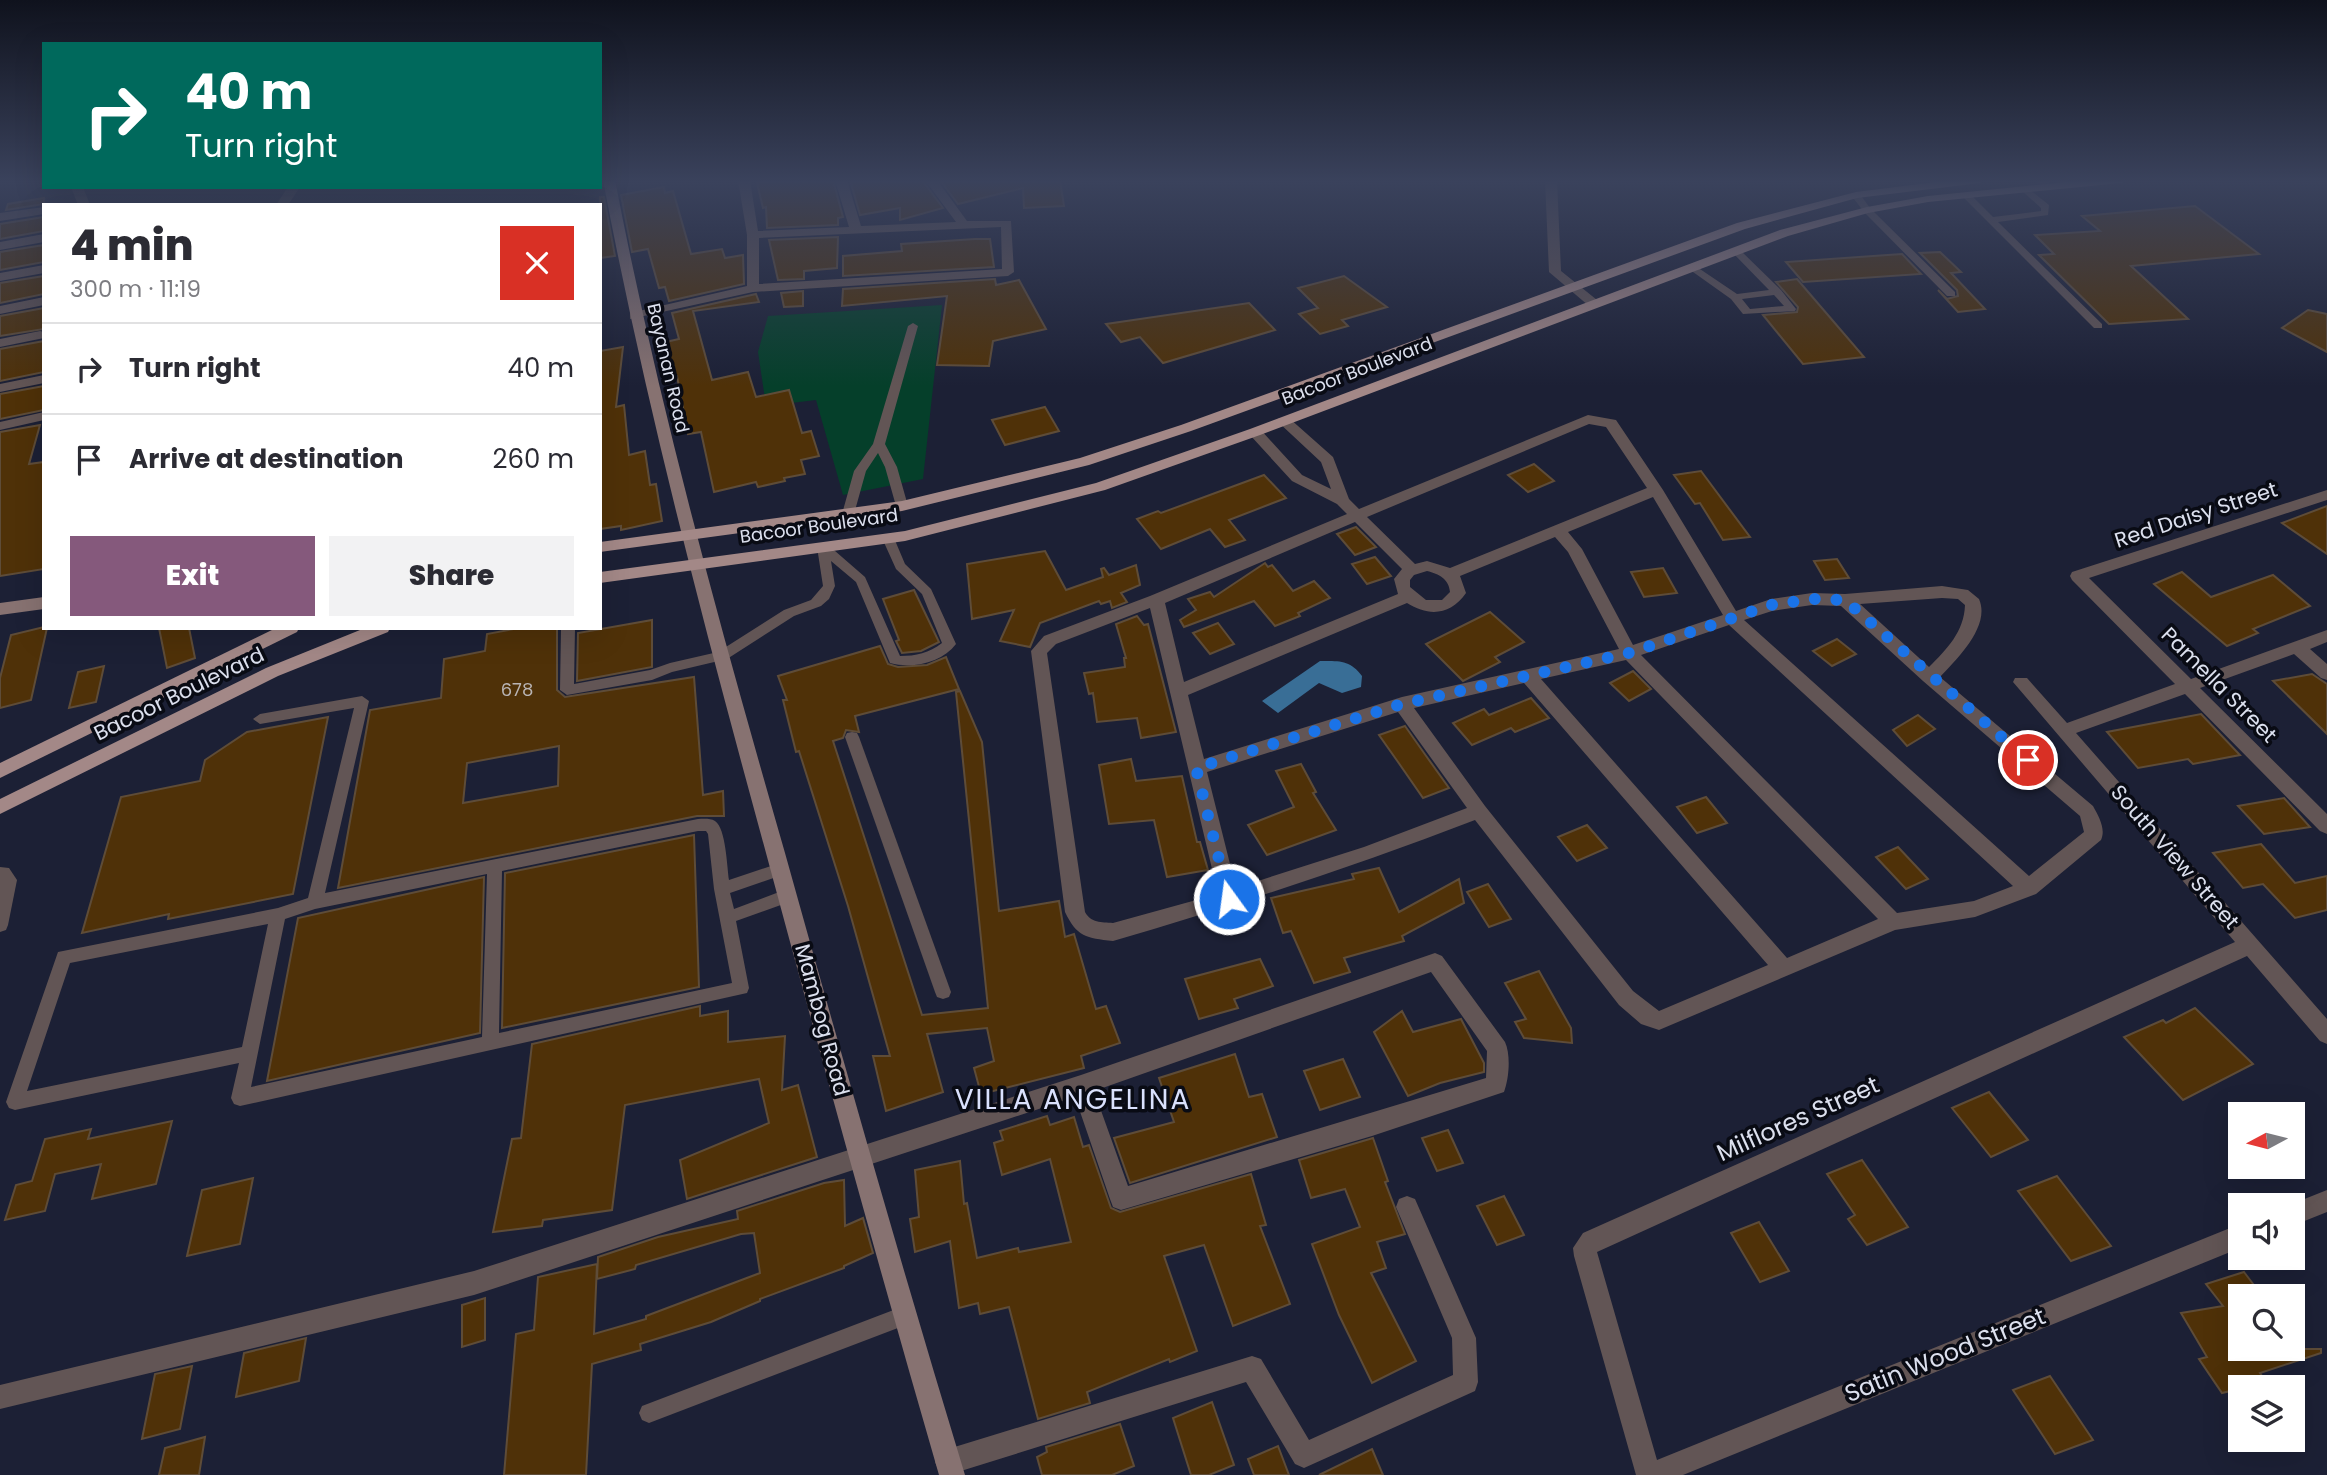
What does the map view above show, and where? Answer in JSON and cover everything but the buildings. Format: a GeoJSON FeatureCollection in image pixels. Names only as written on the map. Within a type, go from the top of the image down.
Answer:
{"type":"FeatureCollection","features":[{"type":"Feature","properties":{"kind":"main road","name":"Bayanan Road"},"geometry":{"type":"LineString","coordinates":[[622,249],[635,316],[695,564]]}},
{"type":"Feature","properties":{"kind":"main road","name":"Bacoor Boulevard"},"geometry":{"type":"LineString","coordinates":[[602,547],[902,506],[1009,482],[1126,448],[1677,249]]}},
{"type":"Feature","properties":{"kind":"main road","name":"Bacoor Boulevard"},"geometry":{"type":"LineString","coordinates":[[602,578],[934,530],[1100,487],[1255,432],[1738,249]]}},
{"type":"Feature","properties":{"kind":"main road","name":"Mambog Road"},"geometry":{"type":"LineString","coordinates":[[695,564],[904,1316],[950,1469]]}},
{"type":"Feature","properties":{"kind":"main road"},"geometry":{"type":"LineString","coordinates":[[0,609],[42,603]]}},
{"type":"Feature","properties":{"kind":"main road","name":"Bacoor Boulevard"},"geometry":{"type":"LineString","coordinates":[[0,771],[287,630]]}},
{"type":"Feature","properties":{"kind":"main road","name":"Bacoor Boulevard"},"geometry":{"type":"LineString","coordinates":[[0,807],[272,672],[377,630]]}},
{"type":"Feature","properties":{"kind":"main road"},"geometry":{"type":"LineString","coordinates":[[78,732],[92,762]]}},
{"type":"Feature","properties":{"kind":"street"},"geometry":{"type":"LineString","coordinates":[[753,249],[753,288]]}},
{"type":"Feature","properties":{"kind":"street"},"geometry":{"type":"LineString","coordinates":[[635,316],[753,288],[1008,272],[1008,249]]}},
{"type":"Feature","properties":{"kind":"street"},"geometry":{"type":"LineString","coordinates":[[1554,249],[1555,272],[1570,287],[1593,303]]}},
{"type":"Feature","properties":{"kind":"street"},"geometry":{"type":"LineString","coordinates":[[0,277],[42,269]]}},
{"type":"Feature","properties":{"kind":"street"},"geometry":{"type":"LineString","coordinates":[[0,310],[42,302]]}},
{"type":"Feature","properties":{"kind":"street"},"geometry":{"type":"LineString","coordinates":[[0,343],[42,335]]}},
{"type":"Feature","properties":{"kind":"street"},"geometry":{"type":"LineString","coordinates":[[0,388],[42,379]]}},
{"type":"Feature","properties":{"kind":"street"},"geometry":{"type":"LineString","coordinates":[[0,426],[42,416]]}},
{"type":"Feature","properties":{"kind":"street"},"geometry":{"type":"LineString","coordinates":[[1479,811],[1368,853],[1229,899],[1113,932],[1093,930],[1081,924],[1075,912],[1040,651],[1050,640],[1156,600],[1588,419],[1611,423],[1656,490],[1733,619],[2029,888]]}},
{"type":"Feature","properties":{"kind":"street"},"geometry":{"type":"LineString","coordinates":[[1284,421],[1328,460],[1342,501]]}},
{"type":"Feature","properties":{"kind":"street"},"geometry":{"type":"LineString","coordinates":[[1255,432],[1297,478],[1342,501],[1411,569]]}},
{"type":"Feature","properties":{"kind":"street"},"geometry":{"type":"LineString","coordinates":[[1450,574],[1656,490]]}},
{"type":"Feature","properties":{"kind":"street","name":"Red Daisy Street"},"geometry":{"type":"LineString","coordinates":[[2078,576],[2327,495]]}},
{"type":"Feature","properties":{"kind":"street"},"geometry":{"type":"LineString","coordinates":[[1557,529],[1574,549],[1629,653],[1893,922]]}},
{"type":"Feature","properties":{"kind":"street"},"geometry":{"type":"LineString","coordinates":[[1427,566],[1450,574],[1458,587],[1454,599],[1432,607],[1407,597],[1400,585],[1405,573],[1411,569],[1427,566]]}},
{"type":"Feature","properties":{"kind":"street","name":"Pamella Street"},"geometry":{"type":"LineString","coordinates":[[2078,576],[2327,826]]}},
{"type":"Feature","properties":{"kind":"street"},"geometry":{"type":"LineString","coordinates":[[1196,768],[1402,704],[1629,653],[1771,605],[1812,599],[1845,600],[1942,592],[1962,594],[1973,603],[1974,615],[1957,648],[1930,677]]}},
{"type":"Feature","properties":{"kind":"street"},"geometry":{"type":"LineString","coordinates":[[1180,691],[1407,597]]}},
{"type":"Feature","properties":{"kind":"street"},"geometry":{"type":"LineString","coordinates":[[1156,600],[1229,899]]}},
{"type":"Feature","properties":{"kind":"street"},"geometry":{"type":"LineString","coordinates":[[1402,704],[1479,811],[1626,998],[1648,1017],[1659,1021],[1673,1018],[1893,922],[1975,909],[2029,888],[2094,835],[2087,811],[1930,677],[1845,600]]}},
{"type":"Feature","properties":{"kind":"street"},"geometry":{"type":"LineString","coordinates":[[2066,730],[2327,636]]}},
{"type":"Feature","properties":{"kind":"street"},"geometry":{"type":"LineString","coordinates":[[2296,646],[2327,674]]}},
{"type":"Feature","properties":{"kind":"street"},"geometry":{"type":"LineString","coordinates":[[1529,677],[1784,969]]}},
{"type":"Feature","properties":{"kind":"street","name":"South View Street"},"geometry":{"type":"LineString","coordinates":[[2021,682],[2066,730],[2327,1034]]}},
{"type":"Feature","properties":{"kind":"street","name":"Milflores Street"},"geometry":{"type":"LineString","coordinates":[[1650,1475],[1586,1256],[1585,1248],[1591,1241],[2250,945]]}},
{"type":"Feature","properties":{"kind":"street"},"geometry":{"type":"LineString","coordinates":[[0,1397],[474,1283],[1081,1085],[1435,962],[1498,1049],[1496,1085],[1121,1199],[1081,1085]]}},
{"type":"Feature","properties":{"kind":"street"},"geometry":{"type":"LineString","coordinates":[[2305,1209],[2327,1200]]}},
{"type":"Feature","properties":{"kind":"street"},"geometry":{"type":"LineString","coordinates":[[950,1469],[1252,1368],[1304,1455],[1466,1382],[1464,1338],[1406,1207]]}},
{"type":"Feature","properties":{"kind":"street","name":"Satin Wood Street"},"geometry":{"type":"LineString","coordinates":[[1650,1475],[2228,1241]]}},
{"type":"Feature","properties":{"kind":"lane"},"geometry":{"type":"LineString","coordinates":[[1906,249],[1951,294]]}},
{"type":"Feature","properties":{"kind":"lane"},"geometry":{"type":"LineString","coordinates":[[2020,249],[2098,326]]}},
{"type":"Feature","properties":{"kind":"lane"},"geometry":{"type":"LineString","coordinates":[[1691,267],[1735,297],[1747,312],[1791,309],[1735,250]]}},
{"type":"Feature","properties":{"kind":"lane"},"geometry":{"type":"LineString","coordinates":[[1735,297],[1777,292]]}},
{"type":"Feature","properties":{"kind":"lane"},"geometry":{"type":"LineString","coordinates":[[848,514],[860,471],[879,444],[913,326]]}},
{"type":"Feature","properties":{"kind":"lane"},"geometry":{"type":"LineString","coordinates":[[879,444],[891,467],[902,506]]}},
{"type":"Feature","properties":{"kind":"lane"},"geometry":{"type":"LineString","coordinates":[[823,547],[861,580],[895,660],[905,663],[944,650],[949,644],[927,592],[900,566],[888,538]]}},
{"type":"Feature","properties":{"kind":"lane"},"geometry":{"type":"LineString","coordinates":[[568,630],[567,690],[652,675],[722,656],[789,613],[816,603],[824,596],[829,586],[823,547]]}},
{"type":"Feature","properties":{"kind":"lane"},"geometry":{"type":"LineString","coordinates":[[261,719],[362,701],[315,902]]}},
{"type":"Feature","properties":{"kind":"lane"},"geometry":{"type":"LineString","coordinates":[[852,737],[943,992]]}},
{"type":"Feature","properties":{"kind":"lane"},"geometry":{"type":"LineString","coordinates":[[250,1053],[15,1102],[64,957],[278,915],[315,902],[698,825],[710,825],[715,832],[722,889],[741,988],[240,1098],[250,1053],[278,915]]}},
{"type":"Feature","properties":{"kind":"lane"},"geometry":{"type":"LineString","coordinates":[[490,1043],[495,866]]}},
{"type":"Feature","properties":{"kind":"lane"},"geometry":{"type":"LineString","coordinates":[[722,889],[780,869]]}},
{"type":"Feature","properties":{"kind":"lane"},"geometry":{"type":"LineString","coordinates":[[0,873],[4,873],[9,880],[0,925]]}},
{"type":"Feature","properties":{"kind":"lane"},"geometry":{"type":"LineString","coordinates":[[729,917],[787,897]]}},
{"type":"Feature","properties":{"kind":"lane"},"geometry":{"type":"LineString","coordinates":[[649,1413],[904,1316]]}},
{"type":"Feature","properties":{"kind":"green space"},"geometry":{"type":"Polygon","coordinates":[[[942,305],[923,479],[843,495],[816,400],[766,406],[758,352],[768,316],[942,305]]]}},
{"type":"Feature","properties":{"kind":"water"},"geometry":{"type":"Polygon","coordinates":[[[1320,661],[1349,664],[1362,676],[1361,687],[1342,693],[1319,683],[1278,713],[1262,701],[1320,661]]]}},
{"type":"Feature","properties":{"kind":"district","name":"VILLA ANGELINA"},"geometry":{"type":"Point","coordinates":[1073,1099]}},
{"type":"Feature","properties":{"kind":"route"},"geometry":{"type":"LineString","coordinates":[[1229,899],[1196,768],[1402,704],[1629,653],[1771,605],[1812,599],[1845,600],[2028,760]]}}]}
